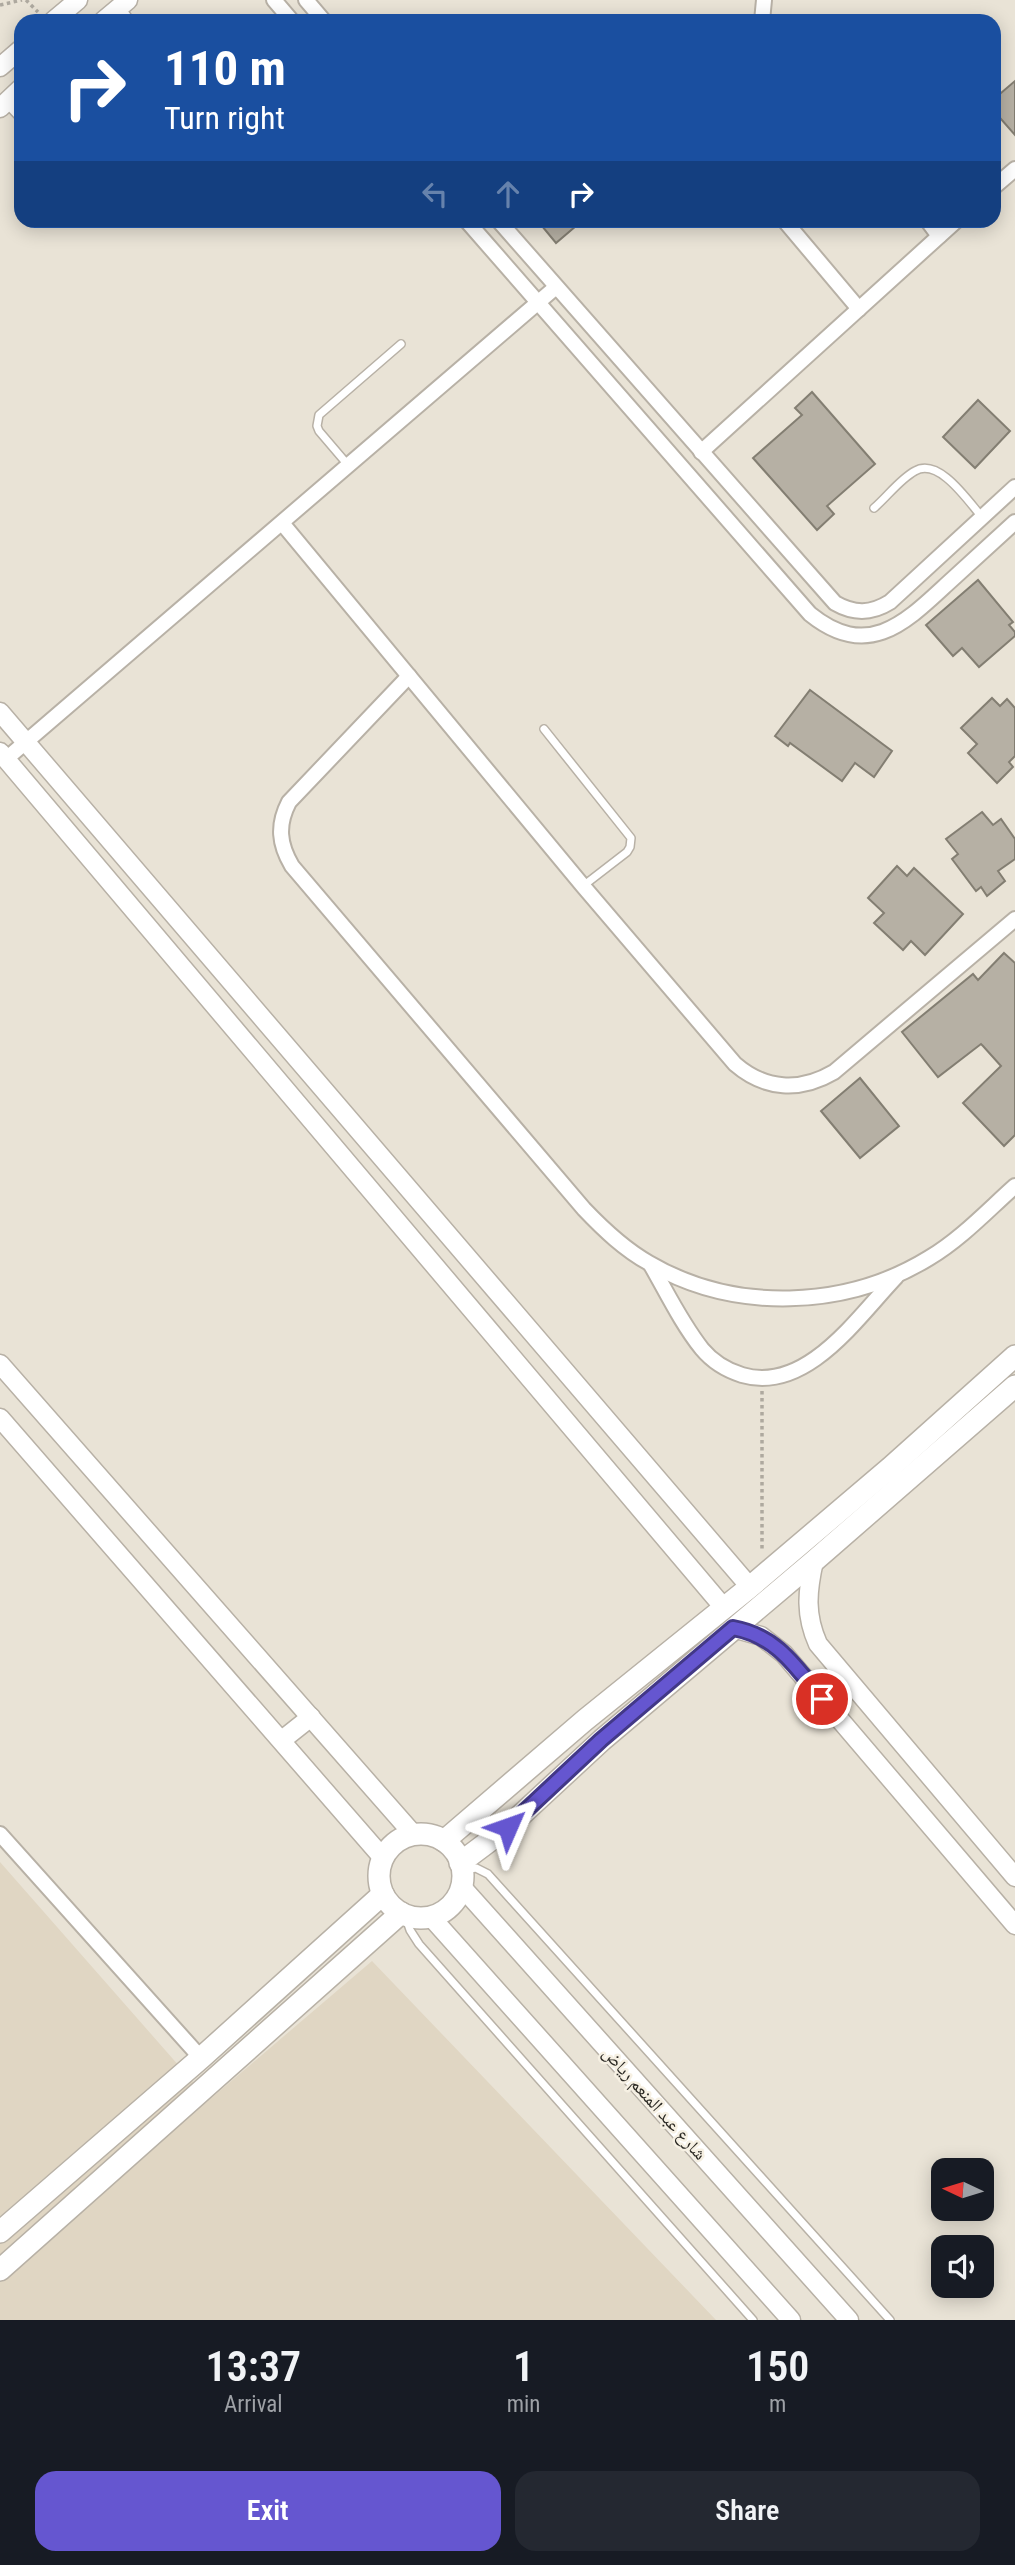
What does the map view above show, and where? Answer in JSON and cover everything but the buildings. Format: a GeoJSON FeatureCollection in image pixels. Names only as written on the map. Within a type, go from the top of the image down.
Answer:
{"type":"FeatureCollection","features":[{"type":"Feature","properties":{"kind":"main road"},"geometry":{"type":"LineString","coordinates":[[444,1841],[585,1720],[814,1561],[1015,1356]]}},
{"type":"Feature","properties":{"kind":"main road"},"geometry":{"type":"LineString","coordinates":[[461,1873],[451,1847],[444,1841],[424,1834],[414,1835],[396,1843],[383,1858],[379,1876],[383,1894],[403,1913],[431,1917],[450,1906],[461,1873],[729,1618],[756,1582],[1015,1386]]}},
{"type":"Feature","properties":{"kind":"main road"},"geometry":{"type":"LineString","coordinates":[[585,1720],[601,1740]]}},
{"type":"Feature","properties":{"kind":"main road"},"geometry":{"type":"LineString","coordinates":[[0,2232],[383,1894]]}},
{"type":"Feature","properties":{"kind":"main road"},"geometry":{"type":"LineString","coordinates":[[0,2270],[403,1913]]}},
{"type":"Feature","properties":{"kind":"street"},"geometry":{"type":"LineString","coordinates":[[54,14],[78,0]]}},
{"type":"Feature","properties":{"kind":"street"},"geometry":{"type":"LineString","coordinates":[[274,0],[286,14]]}},
{"type":"Feature","properties":{"kind":"street"},"geometry":{"type":"LineString","coordinates":[[306,0],[318,14]]}},
{"type":"Feature","properties":{"kind":"street"},"geometry":{"type":"LineString","coordinates":[[1001,181],[1015,169]]}},
{"type":"Feature","properties":{"kind":"street"},"geometry":{"type":"LineString","coordinates":[[473,228],[810,614],[831,628],[866,635],[887,631],[906,621],[1015,522]]}},
{"type":"Feature","properties":{"kind":"street"},"geometry":{"type":"LineString","coordinates":[[505,228],[835,603],[854,611],[873,611],[890,602],[1015,487]]}},
{"type":"Feature","properties":{"kind":"street"},"geometry":{"type":"LineString","coordinates":[[791,228],[859,309]]}},
{"type":"Feature","properties":{"kind":"street"},"geometry":{"type":"LineString","coordinates":[[933,228],[939,236]]}},
{"type":"Feature","properties":{"kind":"street"},"geometry":{"type":"LineString","coordinates":[[701,452],[948,228]]}},
{"type":"Feature","properties":{"kind":"street"},"geometry":{"type":"LineString","coordinates":[[556,286],[25,743],[3,756],[729,1618],[767,1640],[794,1665],[1015,1925]]}},
{"type":"Feature","properties":{"kind":"street"},"geometry":{"type":"LineString","coordinates":[[282,523],[583,886],[735,1063],[756,1079],[781,1086],[809,1084],[834,1072],[1015,919]]}},
{"type":"Feature","properties":{"kind":"street"},"geometry":{"type":"LineString","coordinates":[[410,676],[289,802],[280,827],[285,854],[583,1209],[606,1232],[650,1264],[701,1286],[727,1293],[782,1299],[837,1294],[863,1287],[929,1258],[1015,1186]]}},
{"type":"Feature","properties":{"kind":"street"},"geometry":{"type":"LineString","coordinates":[[0,712],[756,1582]]}},
{"type":"Feature","properties":{"kind":"street"},"geometry":{"type":"LineString","coordinates":[[650,1264],[702,1349],[723,1367],[748,1377],[762,1378],[788,1375],[811,1363],[901,1272]]}},
{"type":"Feature","properties":{"kind":"street"},"geometry":{"type":"LineString","coordinates":[[0,1364],[414,1835]]}},
{"type":"Feature","properties":{"kind":"street"},"geometry":{"type":"LineString","coordinates":[[0,1418],[383,1858]]}},
{"type":"Feature","properties":{"kind":"street"},"geometry":{"type":"LineString","coordinates":[[814,1561],[807,1598],[808,1614],[818,1644],[1015,1877]]}},
{"type":"Feature","properties":{"kind":"street"},"geometry":{"type":"LineString","coordinates":[[794,1665],[818,1644]]}},
{"type":"Feature","properties":{"kind":"street"},"geometry":{"type":"LineString","coordinates":[[282,1740],[311,1717]]}},
{"type":"Feature","properties":{"kind":"street"},"geometry":{"type":"LineString","coordinates":[[0,1834],[201,2057]]}},
{"type":"Feature","properties":{"kind":"street","name":"شارع عبد المنعم رياض"},"geometry":{"type":"LineString","coordinates":[[461,1873],[849,2320]]}},
{"type":"Feature","properties":{"kind":"street"},"geometry":{"type":"LineString","coordinates":[[431,1917],[791,2320]]}},
{"type":"Feature","properties":{"kind":"lane"},"geometry":{"type":"LineString","coordinates":[[349,465],[319,431],[319,415],[401,344]]}},
{"type":"Feature","properties":{"kind":"lane"},"geometry":{"type":"LineString","coordinates":[[874,508],[914,471],[928,468],[940,471],[982,517]]}},
{"type":"Feature","properties":{"kind":"lane"},"geometry":{"type":"LineString","coordinates":[[544,729],[631,838],[627,852],[583,886]]}},
{"type":"Feature","properties":{"kind":"lane"},"geometry":{"type":"LineString","coordinates":[[461,1873],[476,1868],[488,1874],[890,2320]]}},
{"type":"Feature","properties":{"kind":"lane"},"geometry":{"type":"LineString","coordinates":[[403,1913],[419,1944],[753,2320]]}},
{"type":"Feature","properties":{"kind":"path"},"geometry":{"type":"LineString","coordinates":[[0,5],[24,0],[42,14]]}},
{"type":"Feature","properties":{"kind":"path"},"geometry":{"type":"LineString","coordinates":[[756,1582],[762,1378]]}},
{"type":"Feature","properties":{"kind":"shaded area"},"geometry":{"type":"Polygon","coordinates":[[[0,1862],[209,2100],[372,1961],[716,2320],[0,2320],[0,1862]]]}},
{"type":"Feature","properties":{"kind":"route"},"geometry":{"type":"LineString","coordinates":[[508,1827],[601,1740],[733,1628],[761,1636],[773,1644],[822,1699]]}}]}
